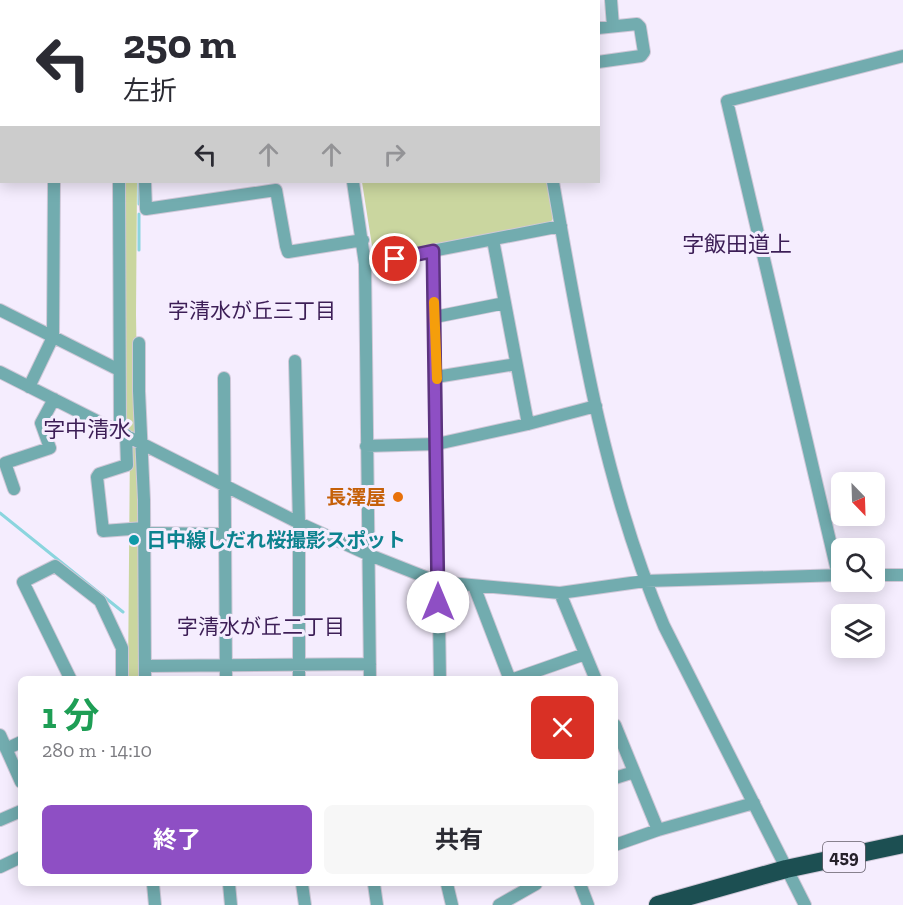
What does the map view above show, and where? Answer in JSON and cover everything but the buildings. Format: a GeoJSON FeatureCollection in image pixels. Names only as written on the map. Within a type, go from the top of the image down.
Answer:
{"type":"FeatureCollection","features":[{"type":"Feature","properties":{"kind":"highway","name":"459"},"geometry":{"type":"LineString","coordinates":[[665,904],[786,869],[903,844]]}},
{"type":"Feature","properties":{"kind":"street"},"geometry":{"type":"LineString","coordinates":[[611,0],[613,26]]}},
{"type":"Feature","properties":{"kind":"street"},"geometry":{"type":"LineString","coordinates":[[600,28],[634,23],[639,26],[643,54],[600,62]]}},
{"type":"Feature","properties":{"kind":"street"},"geometry":{"type":"LineString","coordinates":[[831,538],[727,101],[903,56]]}},
{"type":"Feature","properties":{"kind":"street"},"geometry":{"type":"LineString","coordinates":[[29,387],[53,337],[54,183]]}},
{"type":"Feature","properties":{"kind":"street"},"geometry":{"type":"LineString","coordinates":[[119,183],[119,370],[127,465],[99,474],[97,477],[103,531],[225,534]]}},
{"type":"Feature","properties":{"kind":"street"},"geometry":{"type":"LineString","coordinates":[[145,183],[146,209],[276,186],[288,252],[363,240]]}},
{"type":"Feature","properties":{"kind":"street"},"geometry":{"type":"LineString","coordinates":[[353,183],[365,264],[370,676]]}},
{"type":"Feature","properties":{"kind":"street"},"geometry":{"type":"LineString","coordinates":[[553,183],[596,406],[625,520],[645,581],[664,626],[805,905]]}},
{"type":"Feature","properties":{"kind":"street"},"geometry":{"type":"LineString","coordinates":[[365,264],[561,226]]}},
{"type":"Feature","properties":{"kind":"street"},"geometry":{"type":"LineString","coordinates":[[493,240],[528,424]]}},
{"type":"Feature","properties":{"kind":"street"},"geometry":{"type":"LineString","coordinates":[[433,251],[440,676]]}},
{"type":"Feature","properties":{"kind":"street"},"geometry":{"type":"LineString","coordinates":[[435,317],[505,303]]}},
{"type":"Feature","properties":{"kind":"street"},"geometry":{"type":"LineString","coordinates":[[0,310],[119,370]]}},
{"type":"Feature","properties":{"kind":"street"},"geometry":{"type":"LineString","coordinates":[[139,343],[146,676]]}},
{"type":"Feature","properties":{"kind":"street"},"geometry":{"type":"LineString","coordinates":[[295,360],[299,523],[299,676]]}},
{"type":"Feature","properties":{"kind":"street"},"geometry":{"type":"LineString","coordinates":[[436,377],[516,363]]}},
{"type":"Feature","properties":{"kind":"street"},"geometry":{"type":"LineString","coordinates":[[0,372],[299,523],[367,554],[438,582],[560,593],[645,581],[831,575]]}},
{"type":"Feature","properties":{"kind":"street"},"geometry":{"type":"LineString","coordinates":[[224,378],[226,676]]}},
{"type":"Feature","properties":{"kind":"street"},"geometry":{"type":"LineString","coordinates":[[14,489],[5,462],[50,448],[41,423],[54,399]]}},
{"type":"Feature","properties":{"kind":"street"},"geometry":{"type":"LineString","coordinates":[[366,446],[437,444],[596,406]]}},
{"type":"Feature","properties":{"kind":"street"},"geometry":{"type":"LineString","coordinates":[[69,676],[22,582],[55,566],[100,601],[122,648],[122,676]]}},
{"type":"Feature","properties":{"kind":"street"},"geometry":{"type":"LineString","coordinates":[[885,575],[903,575]]}},
{"type":"Feature","properties":{"kind":"street"},"geometry":{"type":"LineString","coordinates":[[474,586],[509,676]]}},
{"type":"Feature","properties":{"kind":"street"},"geometry":{"type":"LineString","coordinates":[[560,593],[594,676]]}},
{"type":"Feature","properties":{"kind":"street"},"geometry":{"type":"LineString","coordinates":[[522,676],[585,654]]}},
{"type":"Feature","properties":{"kind":"street"},"geometry":{"type":"LineString","coordinates":[[145,666],[370,664]]}},
{"type":"Feature","properties":{"kind":"street"},"geometry":{"type":"LineString","coordinates":[[618,733],[658,830]]}},
{"type":"Feature","properties":{"kind":"street"},"geometry":{"type":"LineString","coordinates":[[0,735],[18,775]]}},
{"type":"Feature","properties":{"kind":"street"},"geometry":{"type":"LineString","coordinates":[[6,749],[18,743]]}},
{"type":"Feature","properties":{"kind":"street"},"geometry":{"type":"LineString","coordinates":[[618,777],[634,772]]}},
{"type":"Feature","properties":{"kind":"street"},"geometry":{"type":"LineString","coordinates":[[618,844],[658,830],[754,803]]}},
{"type":"Feature","properties":{"kind":"street"},"geometry":{"type":"LineString","coordinates":[[0,820],[18,812]]}},
{"type":"Feature","properties":{"kind":"street"},"geometry":{"type":"LineString","coordinates":[[0,867],[18,858]]}},
{"type":"Feature","properties":{"kind":"street"},"geometry":{"type":"LineString","coordinates":[[153,886],[155,905]]}},
{"type":"Feature","properties":{"kind":"street"},"geometry":{"type":"LineString","coordinates":[[229,886],[231,905]]}},
{"type":"Feature","properties":{"kind":"street"},"geometry":{"type":"LineString","coordinates":[[302,886],[305,905]]}},
{"type":"Feature","properties":{"kind":"street"},"geometry":{"type":"LineString","coordinates":[[374,886],[377,905]]}},
{"type":"Feature","properties":{"kind":"street"},"geometry":{"type":"LineString","coordinates":[[447,886],[452,905]]}},
{"type":"Feature","properties":{"kind":"street"},"geometry":{"type":"LineString","coordinates":[[581,886],[588,905]]}},
{"type":"Feature","properties":{"kind":"street"},"geometry":{"type":"LineString","coordinates":[[499,905],[517,888]]}},
{"type":"Feature","properties":{"kind":"green space"},"geometry":{"type":"Polygon","coordinates":[[[123,183],[137,183],[138,433],[127,431],[125,427],[123,183]]]}},
{"type":"Feature","properties":{"kind":"green space"},"geometry":{"type":"Polygon","coordinates":[[[362,183],[549,183],[553,218],[550,224],[378,259],[373,252],[362,183]]]}},
{"type":"Feature","properties":{"kind":"green space"},"geometry":{"type":"Polygon","coordinates":[[[130,441],[137,445],[142,676],[128,676],[130,441]]]}},
{"type":"Feature","properties":{"kind":"waterway"},"geometry":{"type":"LineString","coordinates":[[139,183],[139,204]]}},
{"type":"Feature","properties":{"kind":"waterway"},"geometry":{"type":"LineString","coordinates":[[139,214],[139,250]]}},
{"type":"Feature","properties":{"kind":"waterway"},"geometry":{"type":"LineString","coordinates":[[0,513],[123,612]]}},
{"type":"Feature","properties":{"kind":"slow traffic"},"geometry":{"type":"LineString","coordinates":[[434,302],[437,379]]}},
{"type":"Feature","properties":{"kind":"place","name":"長澤屋"},"geometry":{"type":"Point","coordinates":[398,497]}},
{"type":"Feature","properties":{"kind":"place","name":"日中線しだれ桜撮影スポット"},"geometry":{"type":"Point","coordinates":[134,540]}},
{"type":"Feature","properties":{"kind":"district","name":"字飯田道上"},"geometry":{"type":"Point","coordinates":[737,244]}},
{"type":"Feature","properties":{"kind":"district","name":"字清水が丘三丁目"},"geometry":{"type":"Point","coordinates":[252,311]}},
{"type":"Feature","properties":{"kind":"district","name":"字中清水"},"geometry":{"type":"Point","coordinates":[87,429]}},
{"type":"Feature","properties":{"kind":"district","name":"字清水が丘二丁目"},"geometry":{"type":"Point","coordinates":[261,627]}},
{"type":"Feature","properties":{"kind":"route"},"geometry":{"type":"LineString","coordinates":[[395,259],[433,251],[438,602]]}}]}
